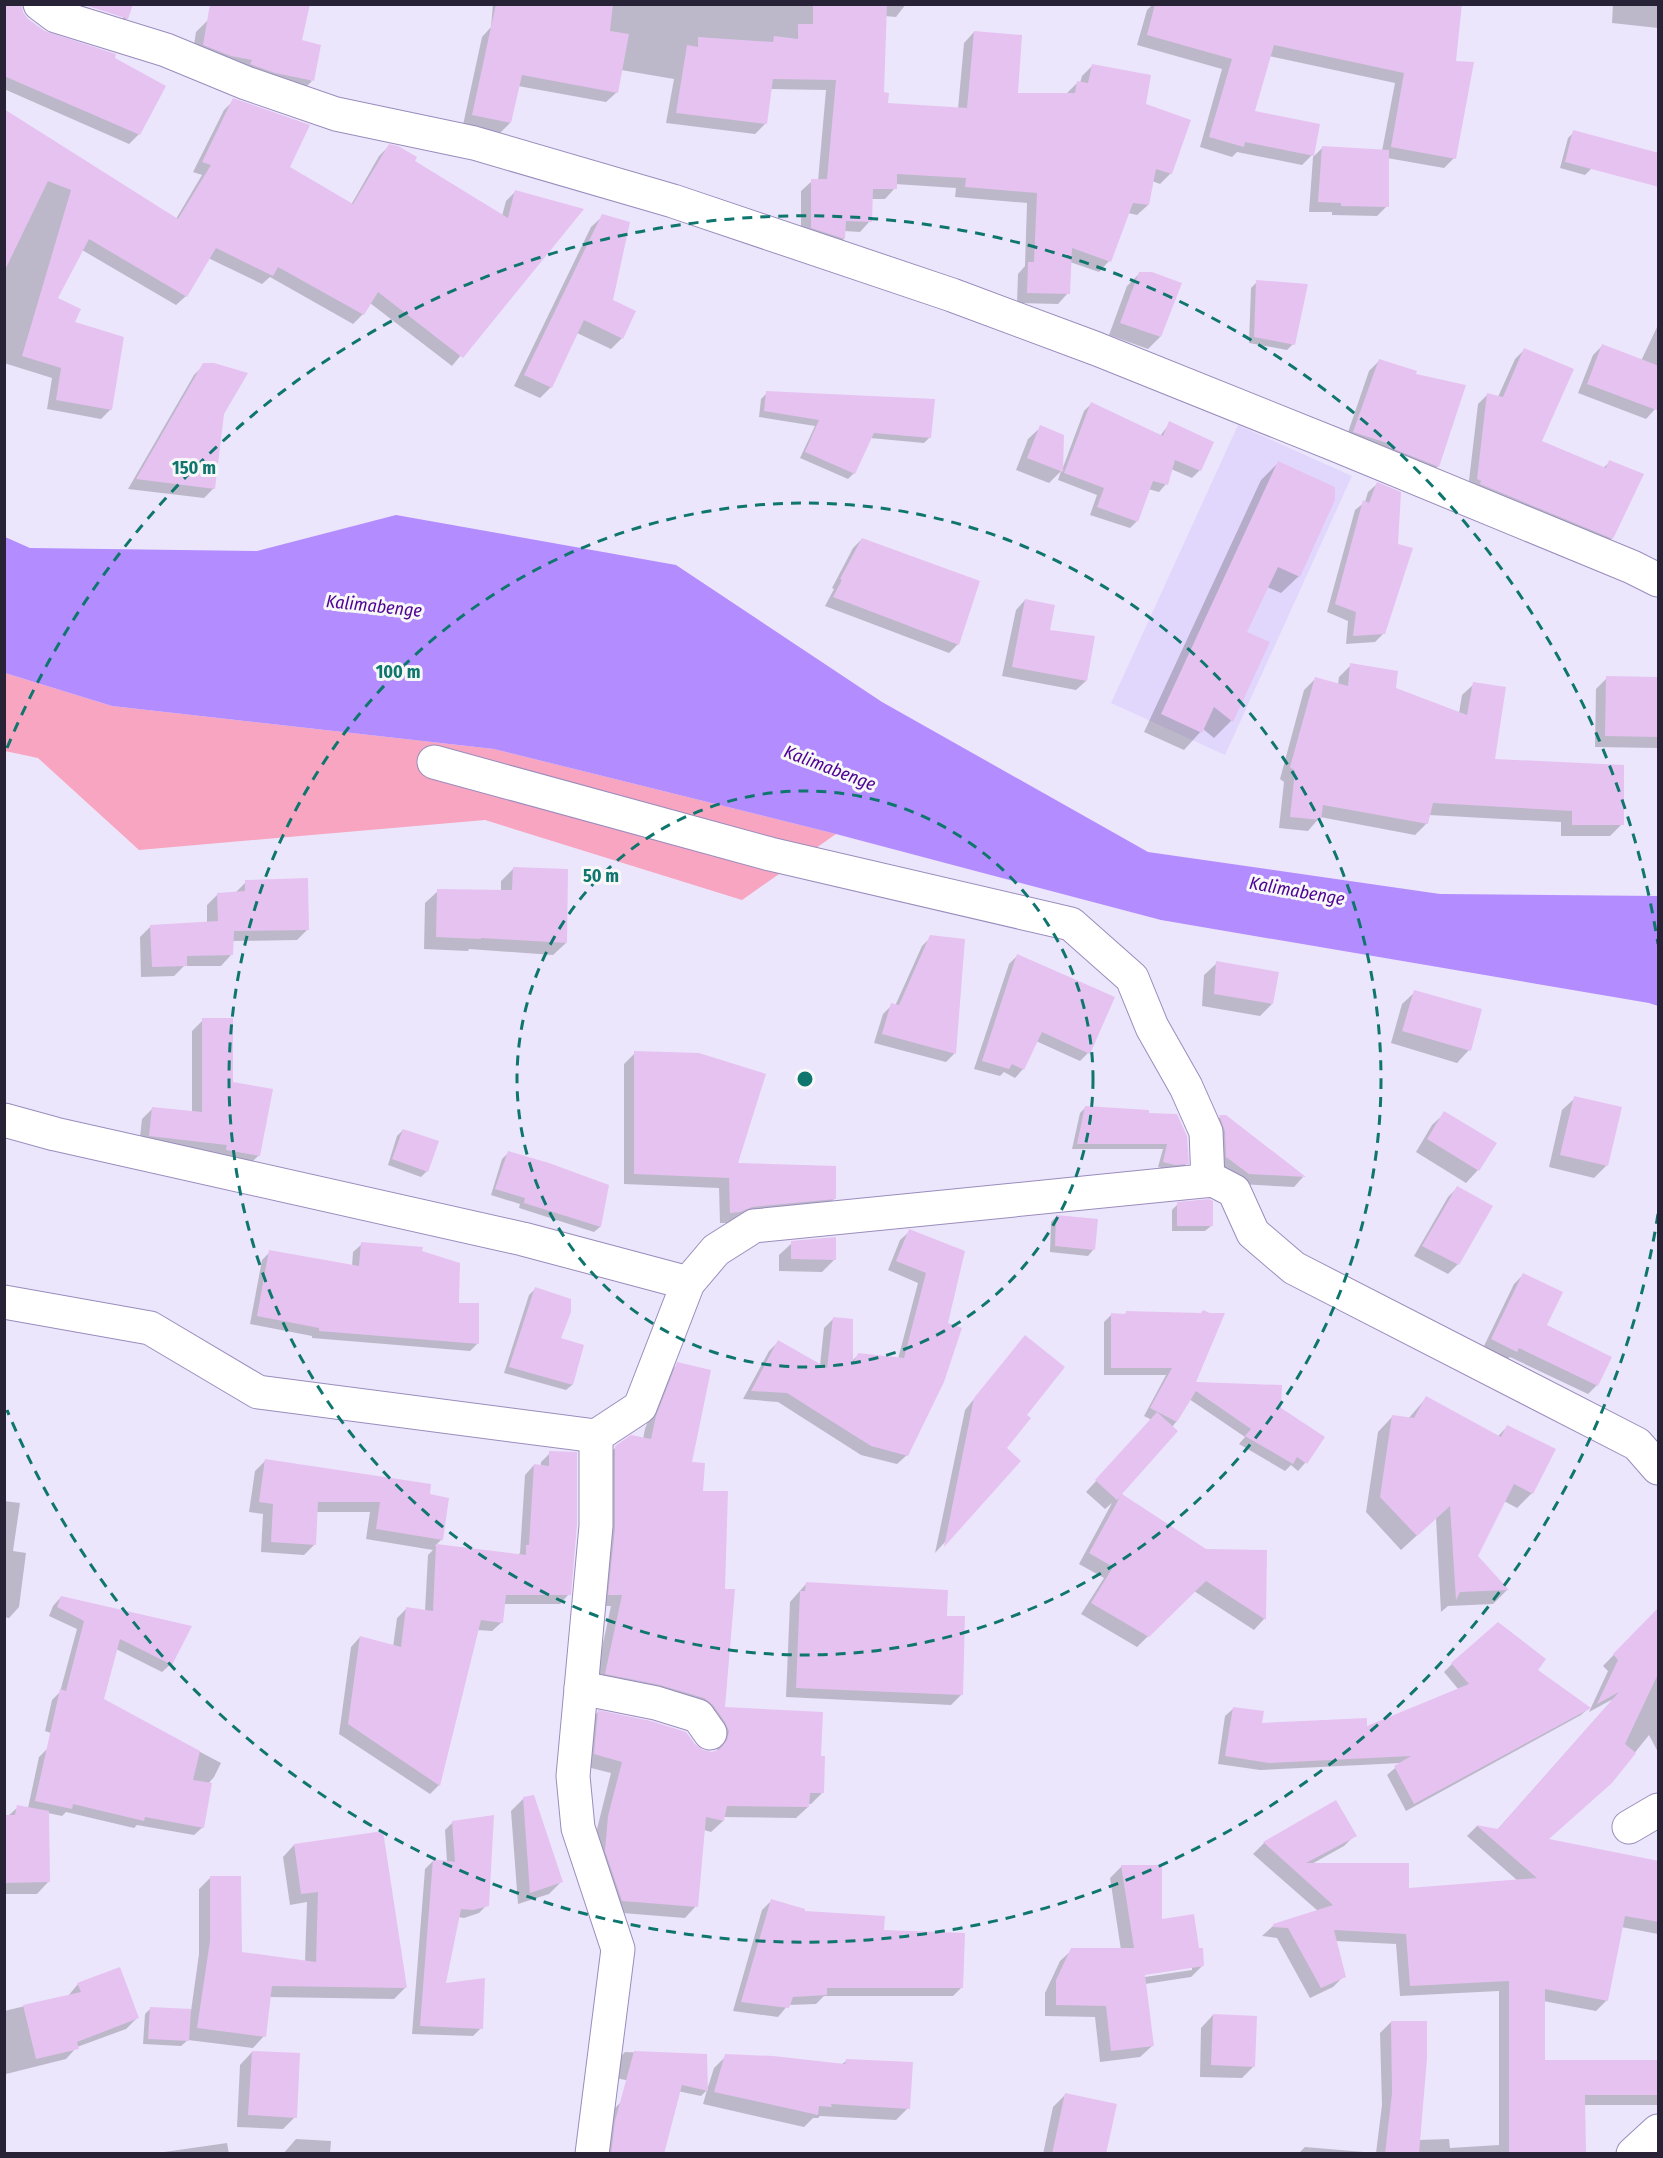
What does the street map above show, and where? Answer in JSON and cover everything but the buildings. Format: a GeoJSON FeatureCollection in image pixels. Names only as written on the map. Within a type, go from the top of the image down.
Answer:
{"type":"FeatureCollection","features":[{"type":"Feature","properties":{"kind":"street"},"geometry":{"type":"LineString","coordinates":[[40,4],[56,16],[166,50],[336,114],[474,143],[673,201],[952,295],[1336,445],[1659,580]]}},
{"type":"Feature","properties":{"kind":"street"},"geometry":{"type":"LineString","coordinates":[[434,762],[770,854],[1071,924],[1132,978],[1152,1027],[1186,1087],[1206,1132],[1208,1180]]}},
{"type":"Feature","properties":{"kind":"street"},"geometry":{"type":"LineString","coordinates":[[4,1120],[55,1134],[523,1239],[688,1283]]}},
{"type":"Feature","properties":{"kind":"street"},"geometry":{"type":"LineString","coordinates":[[4,1302],[150,1328],[258,1392],[596,1436],[639,1407],[688,1283],[716,1250],[754,1226],[1213,1180],[1234,1191],[1253,1233],[1294,1268],[1637,1444],[1659,1468]]}},
{"type":"Feature","properties":{"kind":"street"},"geometry":{"type":"LineString","coordinates":[[592,2154],[618,1949],[578,1828],[573,1776],[596,1526],[596,1436]]}},
{"type":"Feature","properties":{"kind":"street"},"geometry":{"type":"LineString","coordinates":[[581,1688],[656,1703],[698,1716],[710,1733]]}},
{"type":"Feature","properties":{"kind":"street"},"geometry":{"type":"LineString","coordinates":[[1629,1827],[1659,1810]]}},
{"type":"Feature","properties":{"kind":"street"},"geometry":{"type":"LineString","coordinates":[[1633,2154],[1659,2131]]}},
{"type":"Feature","properties":{"kind":"shaded area"},"geometry":{"type":"Polygon","coordinates":[[[1238,425],[1352,476],[1225,755],[1111,703],[1238,425]]]}},
{"type":"Feature","properties":{"kind":"shaded area"},"geometry":{"type":"Polygon","coordinates":[[[5,673],[112,706],[494,749],[836,834],[742,900],[485,820],[139,850],[38,758],[5,751],[5,673]]]}},
{"type":"Feature","properties":{"kind":"water","name":"Kalimabenge"},"geometry":{"type":"Polygon","coordinates":[[[396,515],[676,565],[882,702],[1148,852],[1440,894],[1658,896],[1658,1006],[1161,920],[836,834],[494,749],[112,706],[5,673],[5,537],[30,548],[257,551],[396,515]]]}}]}
